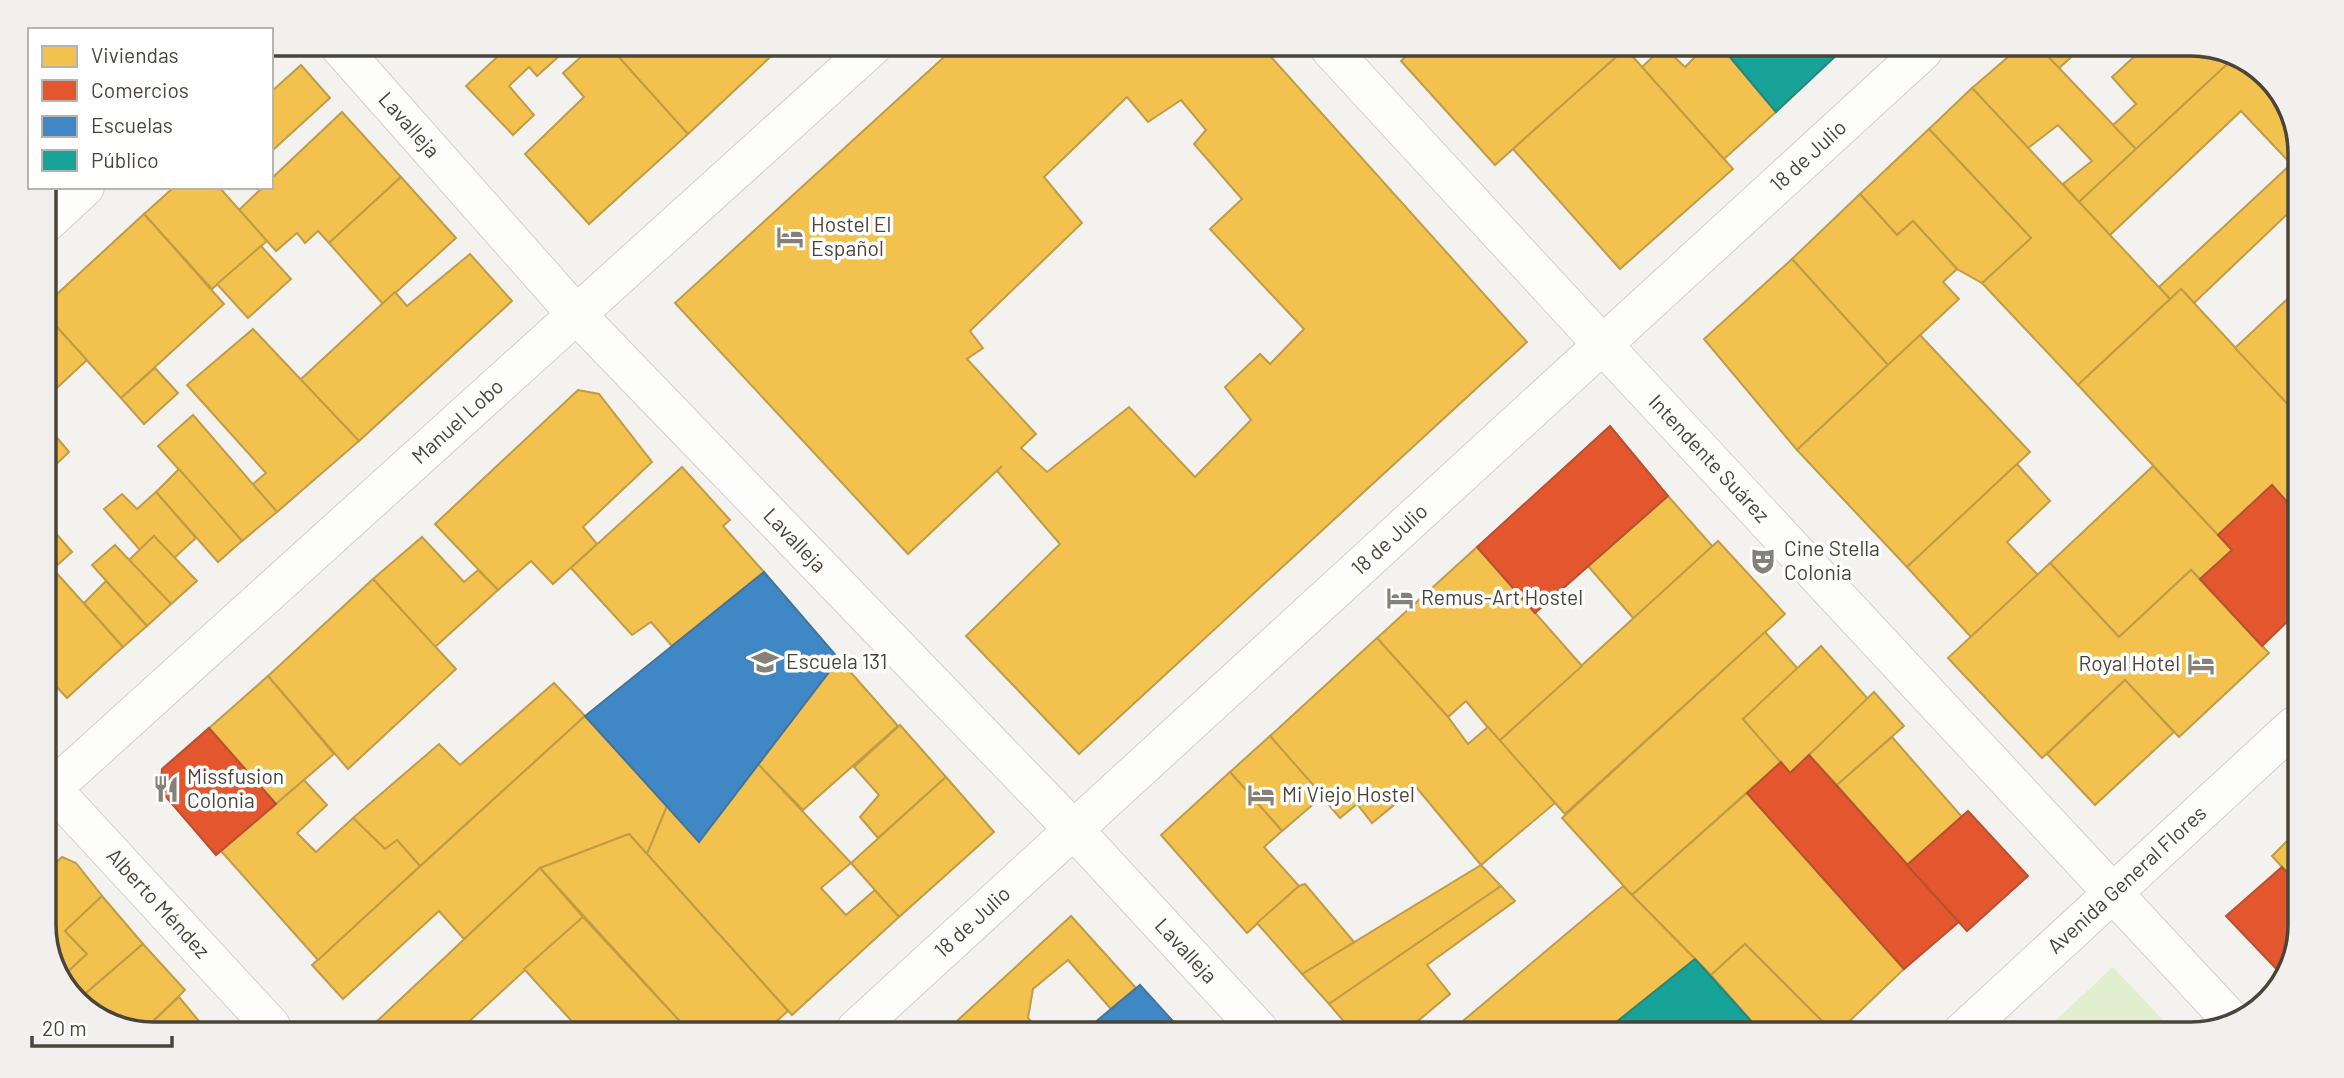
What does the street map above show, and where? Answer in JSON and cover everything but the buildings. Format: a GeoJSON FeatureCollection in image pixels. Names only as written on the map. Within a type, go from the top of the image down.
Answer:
{"type":"FeatureCollection","features":[{"type":"Feature","properties":{"kind":"street","name":"Lavalleja"},"geometry":{"type":"LineString","coordinates":[[349,56],[576,314],[1073,829],[1252,1022]]}},
{"type":"Feature","properties":{"kind":"street","name":"Manuel Lobo"},"geometry":{"type":"LineString","coordinates":[[56,780],[862,56]]}},
{"type":"Feature","properties":{"kind":"street","name":"Intendente Suárez"},"geometry":{"type":"LineString","coordinates":[[1337,56],[2226,1015]]}},
{"type":"Feature","properties":{"kind":"street","name":"18 de Julio"},"geometry":{"type":"LineString","coordinates":[[864,1022],[1918,56]]}},
{"type":"Feature","properties":{"kind":"street"},"geometry":{"type":"LineString","coordinates":[[56,214],[83,189]]}},
{"type":"Feature","properties":{"kind":"street","name":"Avenida General Flores"},"geometry":{"type":"LineString","coordinates":[[1973,1022],[2288,732]]}},
{"type":"Feature","properties":{"kind":"street","name":"Alberto Méndez"},"geometry":{"type":"LineString","coordinates":[[56,798],[267,1022]]}},
{"type":"Feature","properties":{"kind":"green space"},"geometry":{"type":"Polygon","coordinates":[[[2113,967],[2165,1022],[2054,1022],[2113,967]]]}},
{"type":"Feature","properties":{"kind":"place","name":"Hostel El Español"},"geometry":{"type":"Point","coordinates":[790,237]}},
{"type":"Feature","properties":{"kind":"place","name":"Cine Stella Colonia"},"geometry":{"type":"Point","coordinates":[1763,561]}},
{"type":"Feature","properties":{"kind":"place","name":"Remus-Art Hostel"},"geometry":{"type":"Point","coordinates":[1400,598]}},
{"type":"Feature","properties":{"kind":"place","name":"Escuela 131"},"geometry":{"type":"Point","coordinates":[765,662]}},
{"type":"Feature","properties":{"kind":"place","name":"Royal Hotel"},"geometry":{"type":"Point","coordinates":[2201,664]}},
{"type":"Feature","properties":{"kind":"place","name":"Missfusion Colonia"},"geometry":{"type":"Point","coordinates":[166,789]}},
{"type":"Feature","properties":{"kind":"place","name":"Mi Viejo Hostel"},"geometry":{"type":"Point","coordinates":[1261,795]}}]}
